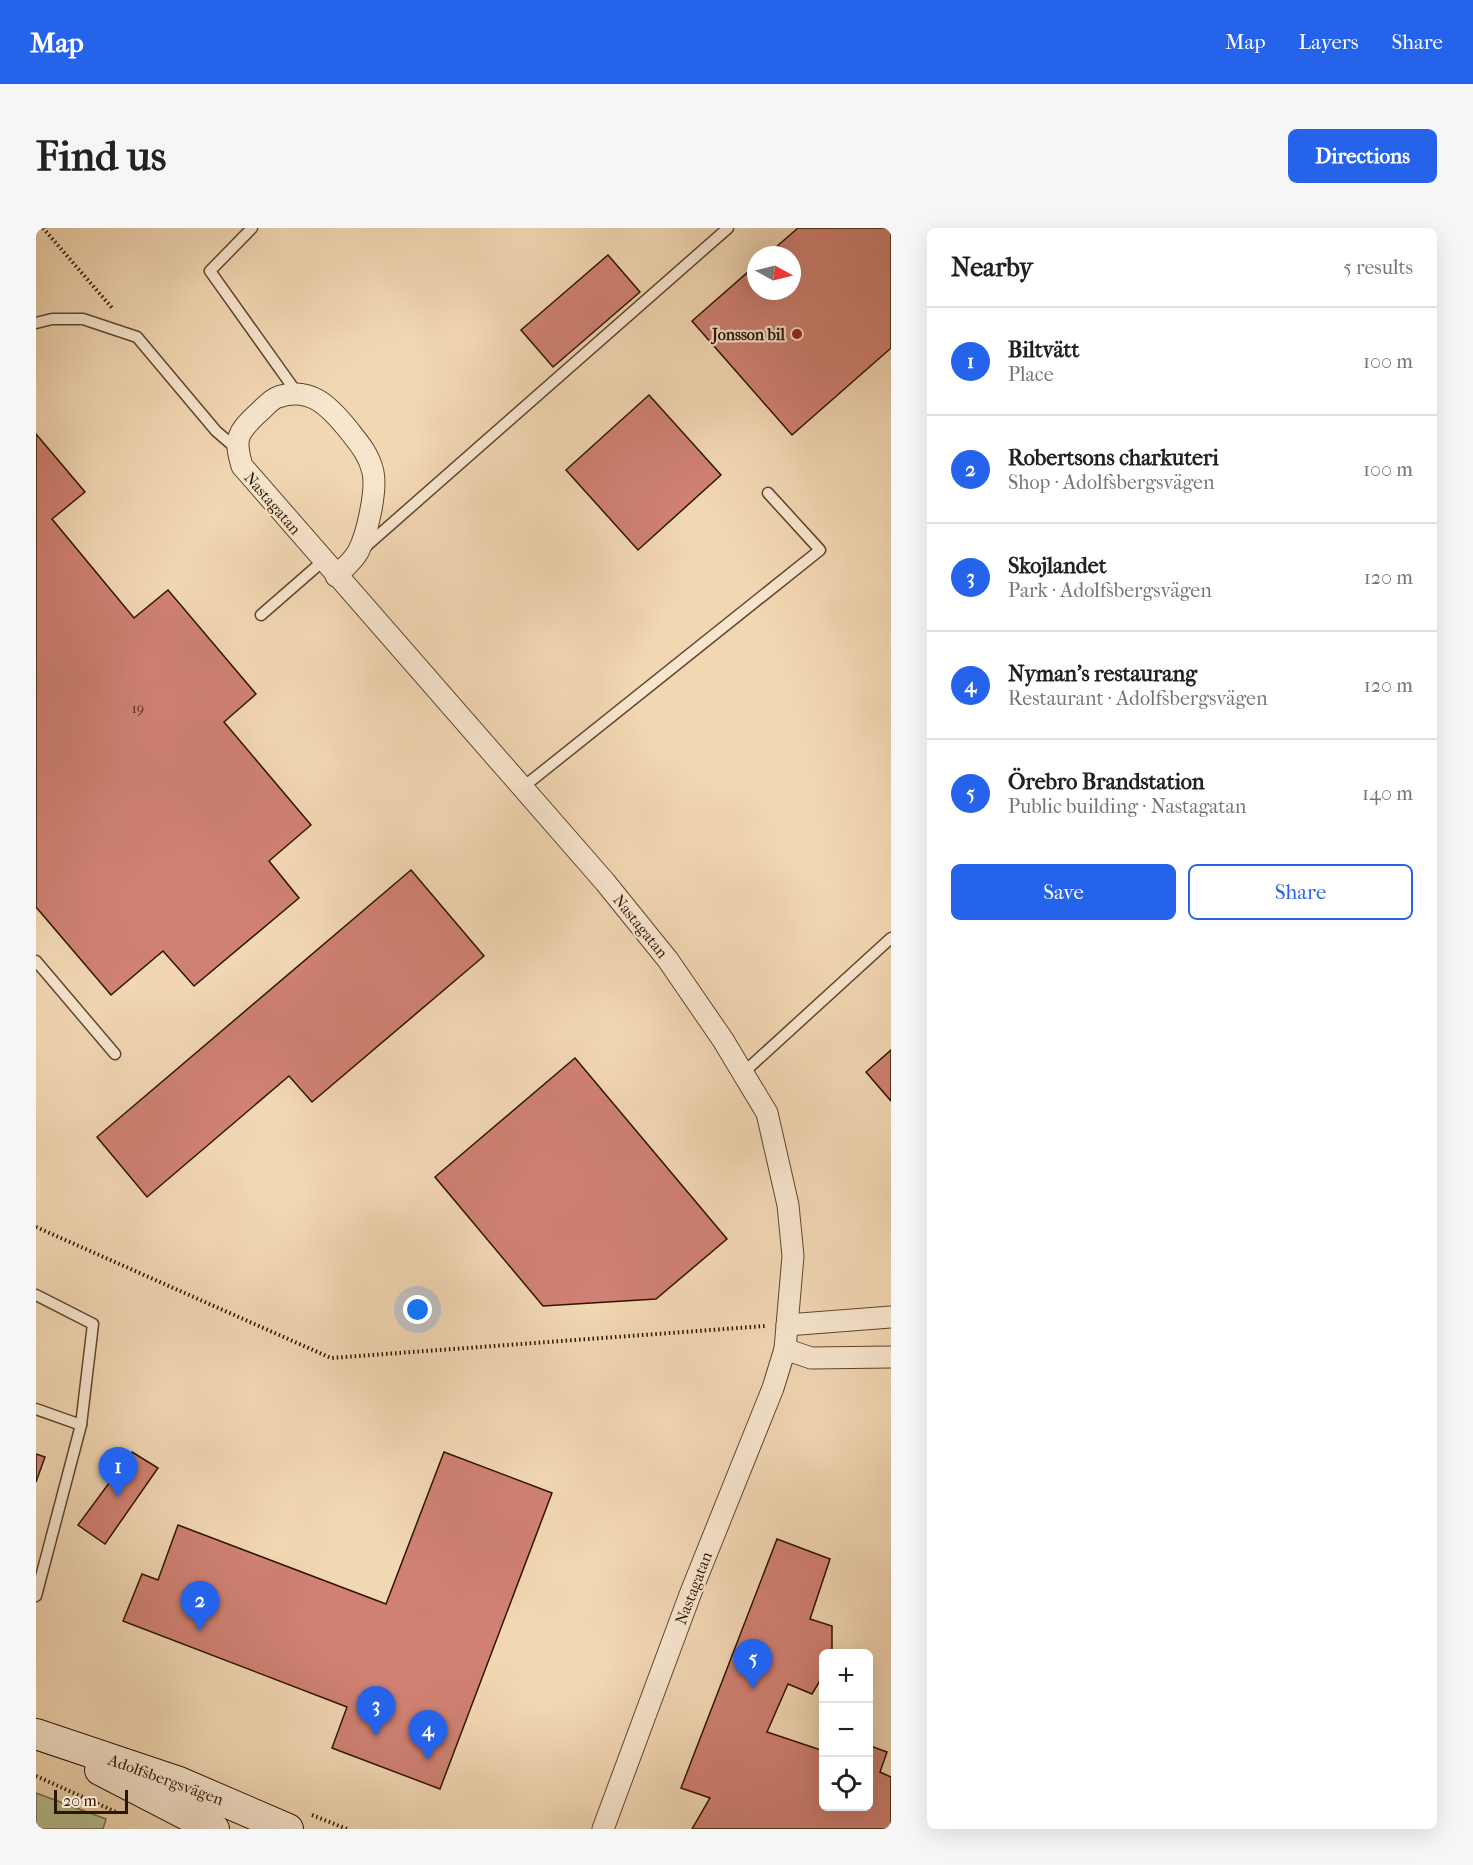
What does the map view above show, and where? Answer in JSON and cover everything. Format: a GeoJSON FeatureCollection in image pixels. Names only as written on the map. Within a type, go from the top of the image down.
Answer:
{"type":"FeatureCollection","features":[{"type":"Feature","properties":{"kind":"main road","name":"Adolfsbergsvägen"},"geometry":{"type":"LineString","coordinates":[[38,1735],[80,1760],[214,1829]]}},
{"type":"Feature","properties":{"kind":"main road","name":"Adolfsbergsvägen"},"geometry":{"type":"LineString","coordinates":[[38,1735],[179,1782],[288,1829]]}},
{"type":"Feature","properties":{"kind":"street"},"geometry":{"type":"LineString","coordinates":[[237,448],[242,429],[276,397],[297,393],[321,400],[334,412],[367,453],[373,474],[373,497],[362,542],[357,555],[330,569]]}},
{"type":"Feature","properties":{"kind":"street","name":"Nastagatan"},"geometry":{"type":"LineString","coordinates":[[237,448],[242,466],[605,882],[668,960],[723,1040],[767,1113],[788,1205],[793,1256],[785,1348],[773,1388],[691,1592],[603,1829]]}},
{"type":"Feature","properties":{"kind":"street"},"geometry":{"type":"LineString","coordinates":[[787,1324],[891,1317]]}},
{"type":"Feature","properties":{"kind":"street"},"geometry":{"type":"LineString","coordinates":[[785,1348],[811,1358],[891,1357]]}},
{"type":"Feature","properties":{"kind":"lane"},"geometry":{"type":"LineString","coordinates":[[252,228],[210,271],[297,393]]}},
{"type":"Feature","properties":{"kind":"lane"},"geometry":{"type":"LineString","coordinates":[[357,555],[728,228]]}},
{"type":"Feature","properties":{"kind":"lane"},"geometry":{"type":"LineString","coordinates":[[36,323],[52,319],[83,319],[137,337],[216,431],[237,448]]}},
{"type":"Feature","properties":{"kind":"lane"},"geometry":{"type":"LineString","coordinates":[[522,788],[820,550],[768,493]]}},
{"type":"Feature","properties":{"kind":"lane"},"geometry":{"type":"LineString","coordinates":[[261,615],[330,569]]}},
{"type":"Feature","properties":{"kind":"lane"},"geometry":{"type":"LineString","coordinates":[[743,1073],[891,938]]}},
{"type":"Feature","properties":{"kind":"lane"},"geometry":{"type":"LineString","coordinates":[[36,961],[115,1054]]}},
{"type":"Feature","properties":{"kind":"lane"},"geometry":{"type":"LineString","coordinates":[[36,1295],[93,1324],[81,1425],[36,1596]]}},
{"type":"Feature","properties":{"kind":"lane"},"geometry":{"type":"LineString","coordinates":[[36,1409],[81,1425]]}},
{"type":"Feature","properties":{"kind":"path"},"geometry":{"type":"LineString","coordinates":[[43,228],[137,337]]}},
{"type":"Feature","properties":{"kind":"path"},"geometry":{"type":"LineString","coordinates":[[36,1227],[331,1358],[787,1324]]}},
{"type":"Feature","properties":{"kind":"path"},"geometry":{"type":"LineString","coordinates":[[36,1776],[122,1814]]}},
{"type":"Feature","properties":{"kind":"green space"},"geometry":{"type":"Polygon","coordinates":[[[36,1793],[106,1819],[103,1829],[36,1829],[36,1793]]]}},
{"type":"Feature","properties":{"kind":"building","name":"Jonsson bil"},"geometry":{"type":"Polygon","coordinates":[[[798,228],[891,228],[891,348],[792,435],[692,321],[747,273],[747,300],[801,300],[801,246],[777,246],[798,228]]]}},
{"type":"Feature","properties":{"kind":"building"},"geometry":{"type":"Polygon","coordinates":[[[608,255],[640,292],[553,367],[521,330],[608,255]]]}},
{"type":"Feature","properties":{"kind":"building"},"geometry":{"type":"Polygon","coordinates":[[[649,395],[721,475],[638,550],[566,470],[649,395]]]}},
{"type":"Feature","properties":{"kind":"building"},"geometry":{"type":"Polygon","coordinates":[[[36,434],[85,492],[52,519],[134,618],[168,590],[256,694],[224,722],[311,825],[269,861],[299,898],[194,986],[163,951],[111,995],[36,907],[36,434]]]}},
{"type":"Feature","properties":{"kind":"building"},"geometry":{"type":"Polygon","coordinates":[[[411,870],[484,956],[312,1102],[289,1076],[147,1197],[97,1137],[411,870]]]}},
{"type":"Feature","properties":{"kind":"building"},"geometry":{"type":"Polygon","coordinates":[[[891,1050],[891,1101],[866,1072],[891,1050]]]}},
{"type":"Feature","properties":{"kind":"building"},"geometry":{"type":"Polygon","coordinates":[[[575,1058],[727,1239],[656,1299],[543,1306],[435,1177],[575,1058]]]}},
{"type":"Feature","properties":{"kind":"building"},"geometry":{"type":"Polygon","coordinates":[[[132,1452],[158,1468],[105,1544],[78,1525],[132,1452]]]}},
{"type":"Feature","properties":{"kind":"building"},"geometry":{"type":"Polygon","coordinates":[[[444,1452],[552,1493],[440,1789],[332,1748],[347,1707],[123,1621],[142,1574],[158,1580],[178,1525],[386,1604],[444,1452]]]}},
{"type":"Feature","properties":{"kind":"building"},"geometry":{"type":"Polygon","coordinates":[[[36,1454],[45,1457],[36,1482],[36,1454]]]}},
{"type":"Feature","properties":{"kind":"building"},"geometry":{"type":"Polygon","coordinates":[[[777,1539],[830,1559],[810,1619],[832,1626],[832,1649],[819,1649],[819,1682],[812,1694],[788,1684],[767,1732],[819,1749],[819,1811],[873,1811],[873,1747],[887,1752],[880,1772],[891,1777],[891,1829],[692,1829],[710,1798],[681,1788],[777,1539]]]}},
{"type":"Feature","properties":{"kind":"place","name":"Jonsson bil"},"geometry":{"type":"Point","coordinates":[797,334]}},
{"type":"Feature","properties":{"kind":"place","name":"Biltvätt"},"geometry":{"type":"Point","coordinates":[118,1497]}},
{"type":"Feature","properties":{"kind":"place","name":"Robertsons charkuteri"},"geometry":{"type":"Point","coordinates":[200,1631]}},
{"type":"Feature","properties":{"kind":"place","name":"Örebro Brandstation"},"geometry":{"type":"Point","coordinates":[753,1689]}},
{"type":"Feature","properties":{"kind":"place","name":"Skojlandet"},"geometry":{"type":"Point","coordinates":[376,1736]}},
{"type":"Feature","properties":{"kind":"place","name":"Nyman's restaurang"},"geometry":{"type":"Point","coordinates":[428,1760]}}]}
